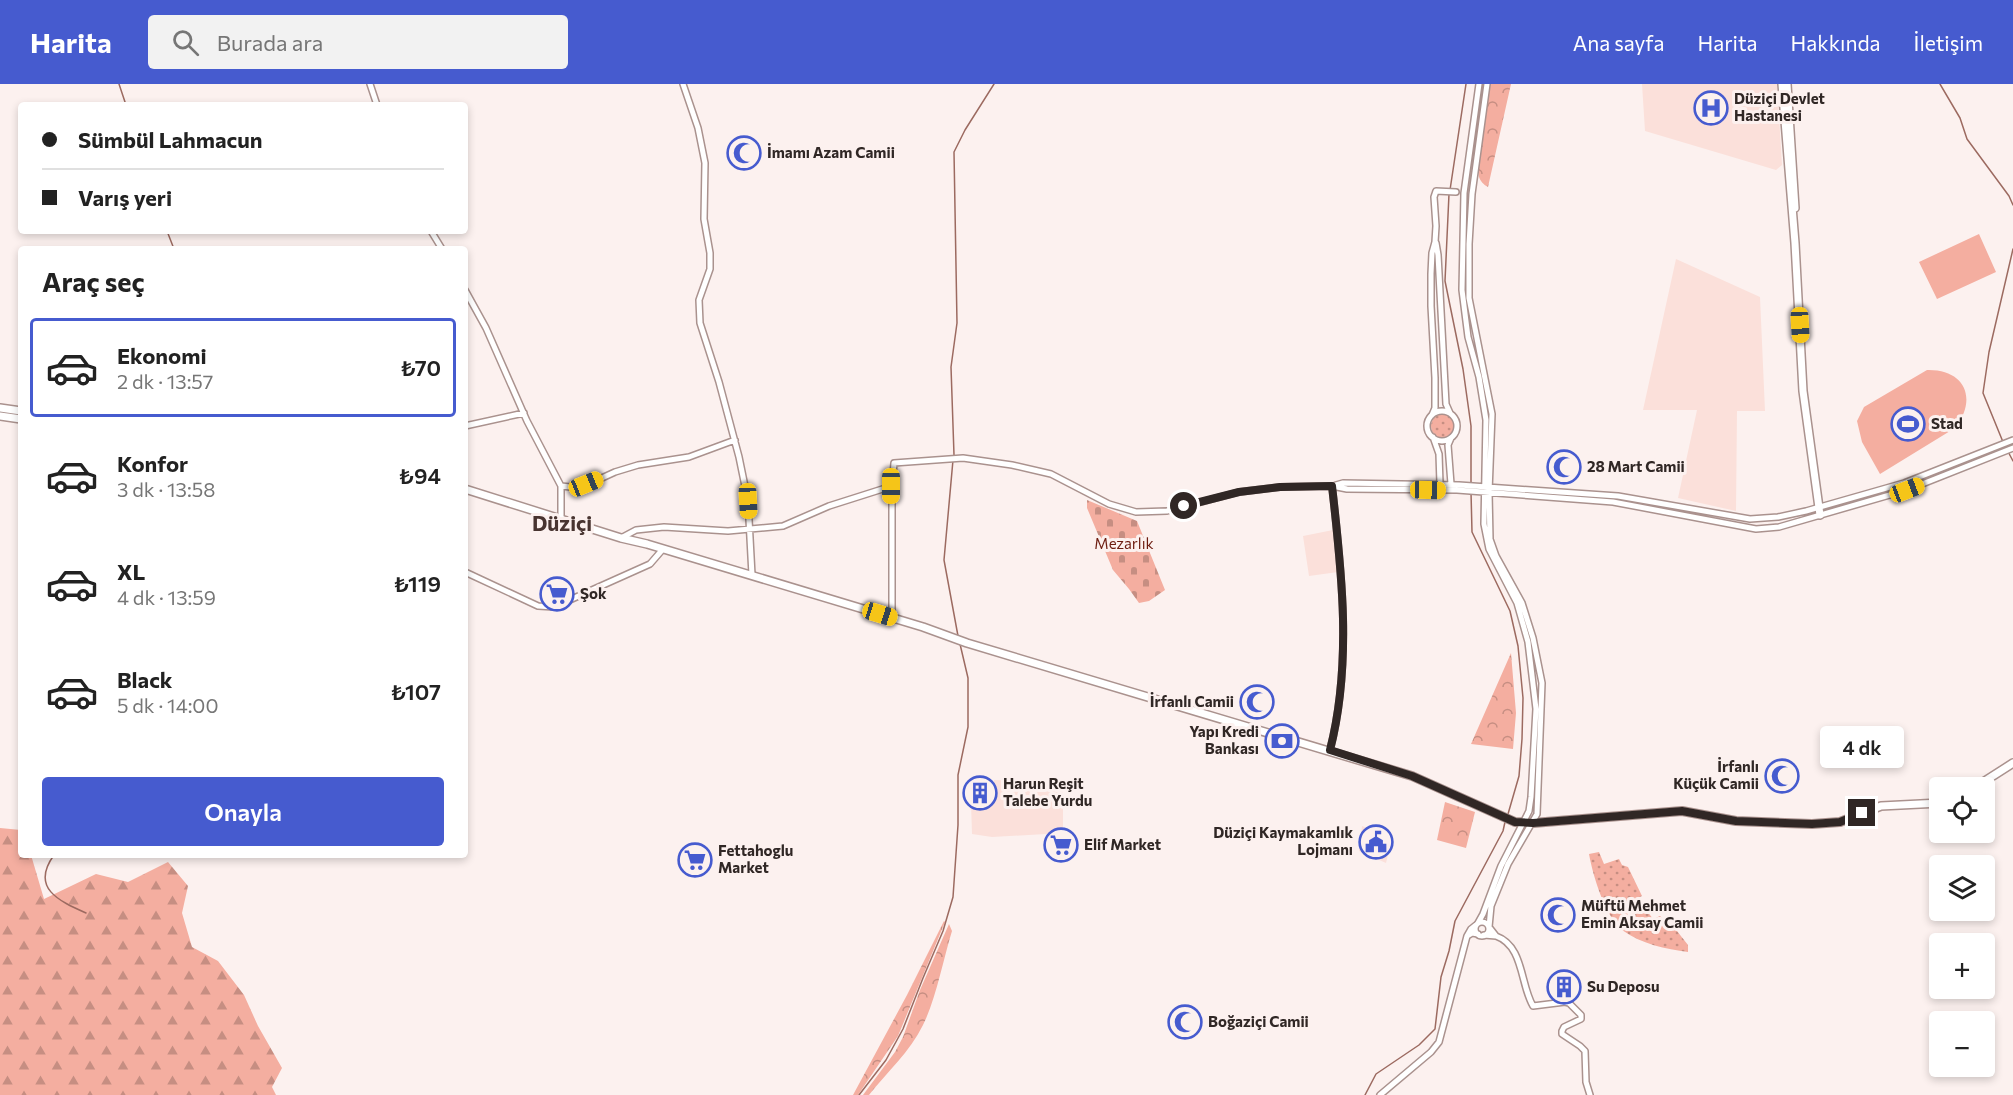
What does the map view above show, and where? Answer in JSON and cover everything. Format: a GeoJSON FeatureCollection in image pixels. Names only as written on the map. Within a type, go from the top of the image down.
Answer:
{"type":"FeatureCollection","features":[{"type":"Feature","properties":{"kind":"main road"},"geometry":{"type":"LineString","coordinates":[[1782,84],[1795,243],[1803,391],[1819,511]]}},
{"type":"Feature","properties":{"kind":"main road"},"geometry":{"type":"LineString","coordinates":[[1787,84],[1796,194],[1795,243]]}},
{"type":"Feature","properties":{"kind":"main road"},"geometry":{"type":"LineString","coordinates":[[0,408],[18,411]]}},
{"type":"Feature","properties":{"kind":"main road"},"geometry":{"type":"LineString","coordinates":[[0,416],[18,418]]}},
{"type":"Feature","properties":{"kind":"main road"},"geometry":{"type":"LineString","coordinates":[[468,490],[1412,776],[1515,822],[1533,823],[1682,811],[1736,821],[1812,824],[1840,822],[1881,806],[1929,804]]}},
{"type":"Feature","properties":{"kind":"main road"},"geometry":{"type":"LineString","coordinates":[[1991,777],[2013,763]]}},
{"type":"Feature","properties":{"kind":"street"},"geometry":{"type":"LineString","coordinates":[[370,84],[376,102]]}},
{"type":"Feature","properties":{"kind":"street"},"geometry":{"type":"LineString","coordinates":[[683,84],[698,128],[705,164],[704,219],[710,253],[710,269],[699,300],[700,323],[735,440],[748,501],[752,575]]}},
{"type":"Feature","properties":{"kind":"street"},"geometry":{"type":"LineString","coordinates":[[1467,936],[1489,931],[1491,906],[1508,864],[1537,814],[1540,786],[1539,729],[1542,683],[1540,667],[1522,603],[1493,549],[1487,490],[1486,420],[1479,377],[1468,337],[1461,271],[1464,193],[1479,84]]}},
{"type":"Feature","properties":{"kind":"street"},"geometry":{"type":"LineString","coordinates":[[1380,1095],[1431,1052],[1438,1042],[1467,936],[1482,918],[1501,866],[1524,822],[1531,796],[1536,709],[1528,642],[1517,603],[1489,549],[1484,524],[1492,414],[1469,298],[1472,194],[1487,84]]}},
{"type":"Feature","properties":{"kind":"street"},"geometry":{"type":"LineString","coordinates":[[1440,484],[1438,454],[1428,429],[1435,408],[1431,306],[1432,253],[1436,226],[1434,197],[1436,191],[1456,192]]}},
{"type":"Feature","properties":{"kind":"street"},"geometry":{"type":"LineString","coordinates":[[1435,242],[1438,255],[1446,404],[1457,425],[1448,445],[1451,484]]}},
{"type":"Feature","properties":{"kind":"street"},"geometry":{"type":"LineString","coordinates":[[468,295],[486,328],[524,413],[561,486],[561,519]]}},
{"type":"Feature","properties":{"kind":"street"},"geometry":{"type":"LineString","coordinates":[[1432,415],[1441,411],[1450,413]]}},
{"type":"Feature","properties":{"kind":"street"},"geometry":{"type":"LineString","coordinates":[[468,425],[524,413]]}},
{"type":"Feature","properties":{"kind":"street"},"geometry":{"type":"LineString","coordinates":[[1433,437],[1442,441],[1451,438]]}},
{"type":"Feature","properties":{"kind":"street"},"geometry":{"type":"LineString","coordinates":[[561,486],[580,488],[615,472],[639,465],[689,457],[735,440]]}},
{"type":"Feature","properties":{"kind":"street"},"geometry":{"type":"LineString","coordinates":[[892,618],[891,486],[894,463],[961,458],[1012,465],[1051,474],[1109,504],[1136,513],[1167,511],[1239,492],[1280,487],[1332,486],[1347,489],[1458,487],[1612,502],[1756,529],[1779,527],[1819,511],[1904,483],[2010,441]]}},
{"type":"Feature","properties":{"kind":"street"},"geometry":{"type":"LineString","coordinates":[[1487,490],[1618,496],[1750,519],[1819,511],[1907,490],[2012,448]]}},
{"type":"Feature","properties":{"kind":"street"},"geometry":{"type":"LineString","coordinates":[[1332,486],[1343,483],[1451,484],[1458,487]]}},
{"type":"Feature","properties":{"kind":"street"},"geometry":{"type":"LineString","coordinates":[[621,538],[636,530],[664,528],[729,531],[783,526],[829,506],[891,486]]}},
{"type":"Feature","properties":{"kind":"street"},"geometry":{"type":"LineString","coordinates":[[1330,750],[1337,721],[1344,631],[1332,486]]}},
{"type":"Feature","properties":{"kind":"street"},"geometry":{"type":"LineString","coordinates":[[468,573],[538,606],[554,607],[650,564],[663,549]]}},
{"type":"Feature","properties":{"kind":"street"},"geometry":{"type":"LineString","coordinates":[[1477,924],[1484,922],[1496,936]]}},
{"type":"Feature","properties":{"kind":"street"},"geometry":{"type":"LineString","coordinates":[[1477,924],[1481,934]]}},
{"type":"Feature","properties":{"kind":"street"},"geometry":{"type":"LineString","coordinates":[[1481,934],[1496,936],[1509,944],[1522,971],[1533,1006],[1565,1002],[1581,1015],[1581,1019],[1564,1027],[1562,1034],[1585,1051],[1586,1082],[1590,1095]]}},
{"type":"Feature","properties":{"kind":"shaded area","name":"Düziçi Devlet Hastanesi"},"geometry":{"type":"Polygon","coordinates":[[[1642,84],[1777,84],[1782,165],[1776,170],[1645,131],[1642,84]]]}},
{"type":"Feature","properties":{"kind":"shaded area"},"geometry":{"type":"Polygon","coordinates":[[[1676,259],[1760,297],[1765,411],[1737,411],[1736,511],[1678,498],[1697,410],[1643,410],[1676,259]]]}},
{"type":"Feature","properties":{"kind":"shaded area"},"geometry":{"type":"Polygon","coordinates":[[[1333,530],[1338,572],[1309,576],[1303,536],[1333,530]]]}},
{"type":"Feature","properties":{"kind":"shaded area"},"geometry":{"type":"Polygon","coordinates":[[[994,780],[1063,782],[1063,833],[992,837],[972,834],[971,803],[993,805],[994,780]]]}},
{"type":"Feature","properties":{"kind":"shaded area","name":"Düziçi Kaymakamlık Lojmanı"},"geometry":{"type":"Polygon","coordinates":[[[1362,826],[1392,838],[1386,863],[1359,851],[1362,826]]]}},
{"type":"Feature","properties":{"kind":"green space"},"geometry":{"type":"Polygon","coordinates":[[[1490,84],[1511,84],[1488,187],[1479,177],[1478,169],[1490,84]]]}},
{"type":"Feature","properties":{"kind":"green space"},"geometry":{"type":"Polygon","coordinates":[[[1979,234],[1996,272],[1937,299],[1919,262],[1979,234]]]}},
{"type":"Feature","properties":{"kind":"green space","name":"Stad"},"geometry":{"type":"Polygon","coordinates":[[[1927,370],[1940,371],[1959,380],[1966,397],[1966,407],[1962,417],[1955,428],[1880,474],[1862,442],[1857,421],[1864,407],[1927,370]]]}},
{"type":"Feature","properties":{"kind":"green space"},"geometry":{"type":"Polygon","coordinates":[[[1443,414],[1448,415],[1454,421],[1454,431],[1448,437],[1443,438],[1438,437],[1432,431],[1431,426],[1432,421],[1438,415],[1443,414]]]}},
{"type":"Feature","properties":{"kind":"green space","name":"Mezarlık"},"geometry":{"type":"Polygon","coordinates":[[[1087,500],[1137,521],[1165,590],[1149,601],[1139,603],[1113,570],[1087,508],[1087,500]]]}},
{"type":"Feature","properties":{"kind":"green space"},"geometry":{"type":"Polygon","coordinates":[[[1511,653],[1516,713],[1513,749],[1471,744],[1511,653]]]}},
{"type":"Feature","properties":{"kind":"green space"},"geometry":{"type":"Polygon","coordinates":[[[1445,802],[1475,812],[1466,848],[1437,840],[1445,802]]]}},
{"type":"Feature","properties":{"kind":"green space"},"geometry":{"type":"Polygon","coordinates":[[[0,828],[18,830],[18,858],[32,858],[44,899],[96,874],[128,882],[168,862],[188,886],[182,913],[192,947],[218,961],[244,995],[258,1026],[282,1068],[272,1087],[276,1095],[0,1095],[0,828]]]}},
{"type":"Feature","properties":{"kind":"green space"},"geometry":{"type":"Polygon","coordinates":[[[1599,852],[1604,864],[1619,859],[1622,865],[1628,867],[1642,896],[1633,900],[1634,910],[1647,911],[1653,919],[1660,916],[1677,931],[1688,945],[1688,952],[1645,942],[1629,935],[1616,924],[1601,895],[1591,863],[1589,854],[1599,852]]]}},
{"type":"Feature","properties":{"kind":"green space"},"geometry":{"type":"Polygon","coordinates":[[[944,921],[898,1036],[858,1095],[853,1095],[907,995],[944,921]]]}},
{"type":"Feature","properties":{"kind":"green space"},"geometry":{"type":"Polygon","coordinates":[[[949,924],[952,931],[936,991],[918,1035],[869,1095],[863,1095],[895,1052],[903,1037],[920,990],[949,924]]]}},
{"type":"Feature","properties":{"kind":"waterway"},"geometry":{"type":"LineString","coordinates":[[119,84],[125,102]]}},
{"type":"Feature","properties":{"kind":"waterway"},"geometry":{"type":"LineString","coordinates":[[954,455],[951,367],[957,323],[954,152],[994,84]]}},
{"type":"Feature","properties":{"kind":"waterway"},"geometry":{"type":"LineString","coordinates":[[1450,190],[1466,84]]}},
{"type":"Feature","properties":{"kind":"waterway"},"geometry":{"type":"LineString","coordinates":[[1940,84],[1960,118],[1967,139],[2009,196],[2013,205]]}},
{"type":"Feature","properties":{"kind":"waterway"},"geometry":{"type":"LineString","coordinates":[[1449,194],[1445,281],[1463,369],[1471,426],[1471,484]]}},
{"type":"Feature","properties":{"kind":"waterway"},"geometry":{"type":"LineString","coordinates":[[168,234],[173,246]]}},
{"type":"Feature","properties":{"kind":"waterway"},"geometry":{"type":"LineString","coordinates":[[2003,442],[1983,393],[1989,352],[2013,249]]}},
{"type":"Feature","properties":{"kind":"waterway"},"geometry":{"type":"LineString","coordinates":[[2005,446],[2013,461]]}},
{"type":"Feature","properties":{"kind":"waterway"},"geometry":{"type":"LineString","coordinates":[[953,460],[944,560],[958,636]]}},
{"type":"Feature","properties":{"kind":"waterway"},"geometry":{"type":"LineString","coordinates":[[1471,492],[1472,532],[1510,611],[1518,646],[1523,698],[1522,739],[1519,776],[1508,814]]}},
{"type":"Feature","properties":{"kind":"waterway"},"geometry":{"type":"LineString","coordinates":[[859,1095],[886,1060],[903,1029],[943,931],[953,897],[958,825],[958,775],[968,727],[968,678],[960,644]]}},
{"type":"Feature","properties":{"kind":"waterway"},"geometry":{"type":"LineString","coordinates":[[1365,1095],[1376,1074],[1419,1045],[1435,1029],[1441,977],[1455,921],[1503,831],[1505,822]]}},
{"type":"Feature","properties":{"kind":"waterway"},"geometry":{"type":"LineString","coordinates":[[52,858],[47,866],[46,885],[66,904],[86,913]]}},
{"type":"Feature","properties":{"kind":"place","name":"Düziçi Devlet Hastanesi"},"geometry":{"type":"Point","coordinates":[1711,108]}},
{"type":"Feature","properties":{"kind":"place","name":"İmamı Azam Camii"},"geometry":{"type":"Point","coordinates":[744,153]}},
{"type":"Feature","properties":{"kind":"place","name":"Stad"},"geometry":{"type":"Point","coordinates":[1908,424]}},
{"type":"Feature","properties":{"kind":"place","name":"28 Mart Camii"},"geometry":{"type":"Point","coordinates":[1564,467]}},
{"type":"Feature","properties":{"kind":"place","name":"Şok"},"geometry":{"type":"Point","coordinates":[557,594]}},
{"type":"Feature","properties":{"kind":"place","name":"İrfanlı Camii"},"geometry":{"type":"Point","coordinates":[1257,702]}},
{"type":"Feature","properties":{"kind":"place","name":"Yapı Kredi Bankası"},"geometry":{"type":"Point","coordinates":[1282,741]}},
{"type":"Feature","properties":{"kind":"place","name":"İrfanlı Küçük Camii"},"geometry":{"type":"Point","coordinates":[1782,776]}},
{"type":"Feature","properties":{"kind":"place","name":"Harun Reşit Talebe Yurdu"},"geometry":{"type":"Point","coordinates":[980,793]}},
{"type":"Feature","properties":{"kind":"place","name":"Düziçi Kaymakamlık Lojmanı"},"geometry":{"type":"Point","coordinates":[1376,842]}},
{"type":"Feature","properties":{"kind":"place","name":"Elif Market"},"geometry":{"type":"Point","coordinates":[1061,845]}},
{"type":"Feature","properties":{"kind":"place","name":"Fettahoglu Market"},"geometry":{"type":"Point","coordinates":[695,860]}},
{"type":"Feature","properties":{"kind":"place","name":"Müftü Mehmet Emin Aksay Camii"},"geometry":{"type":"Point","coordinates":[1558,915]}},
{"type":"Feature","properties":{"kind":"place","name":"Su Deposu"},"geometry":{"type":"Point","coordinates":[1564,987]}},
{"type":"Feature","properties":{"kind":"place","name":"Boğaziçi Camii"},"geometry":{"type":"Point","coordinates":[1185,1022]}},
{"type":"Feature","properties":{"kind":"district","name":"Düziçi"},"geometry":{"type":"Point","coordinates":[562,524]}},
{"type":"Feature","properties":{"kind":"route"},"geometry":{"type":"LineString","coordinates":[[1184,506],[1239,492],[1280,487],[1332,486],[1344,631],[1337,721],[1330,750],[1412,776],[1515,822],[1533,823],[1682,811],[1736,821],[1812,824],[1840,822],[1862,813]]}}]}
